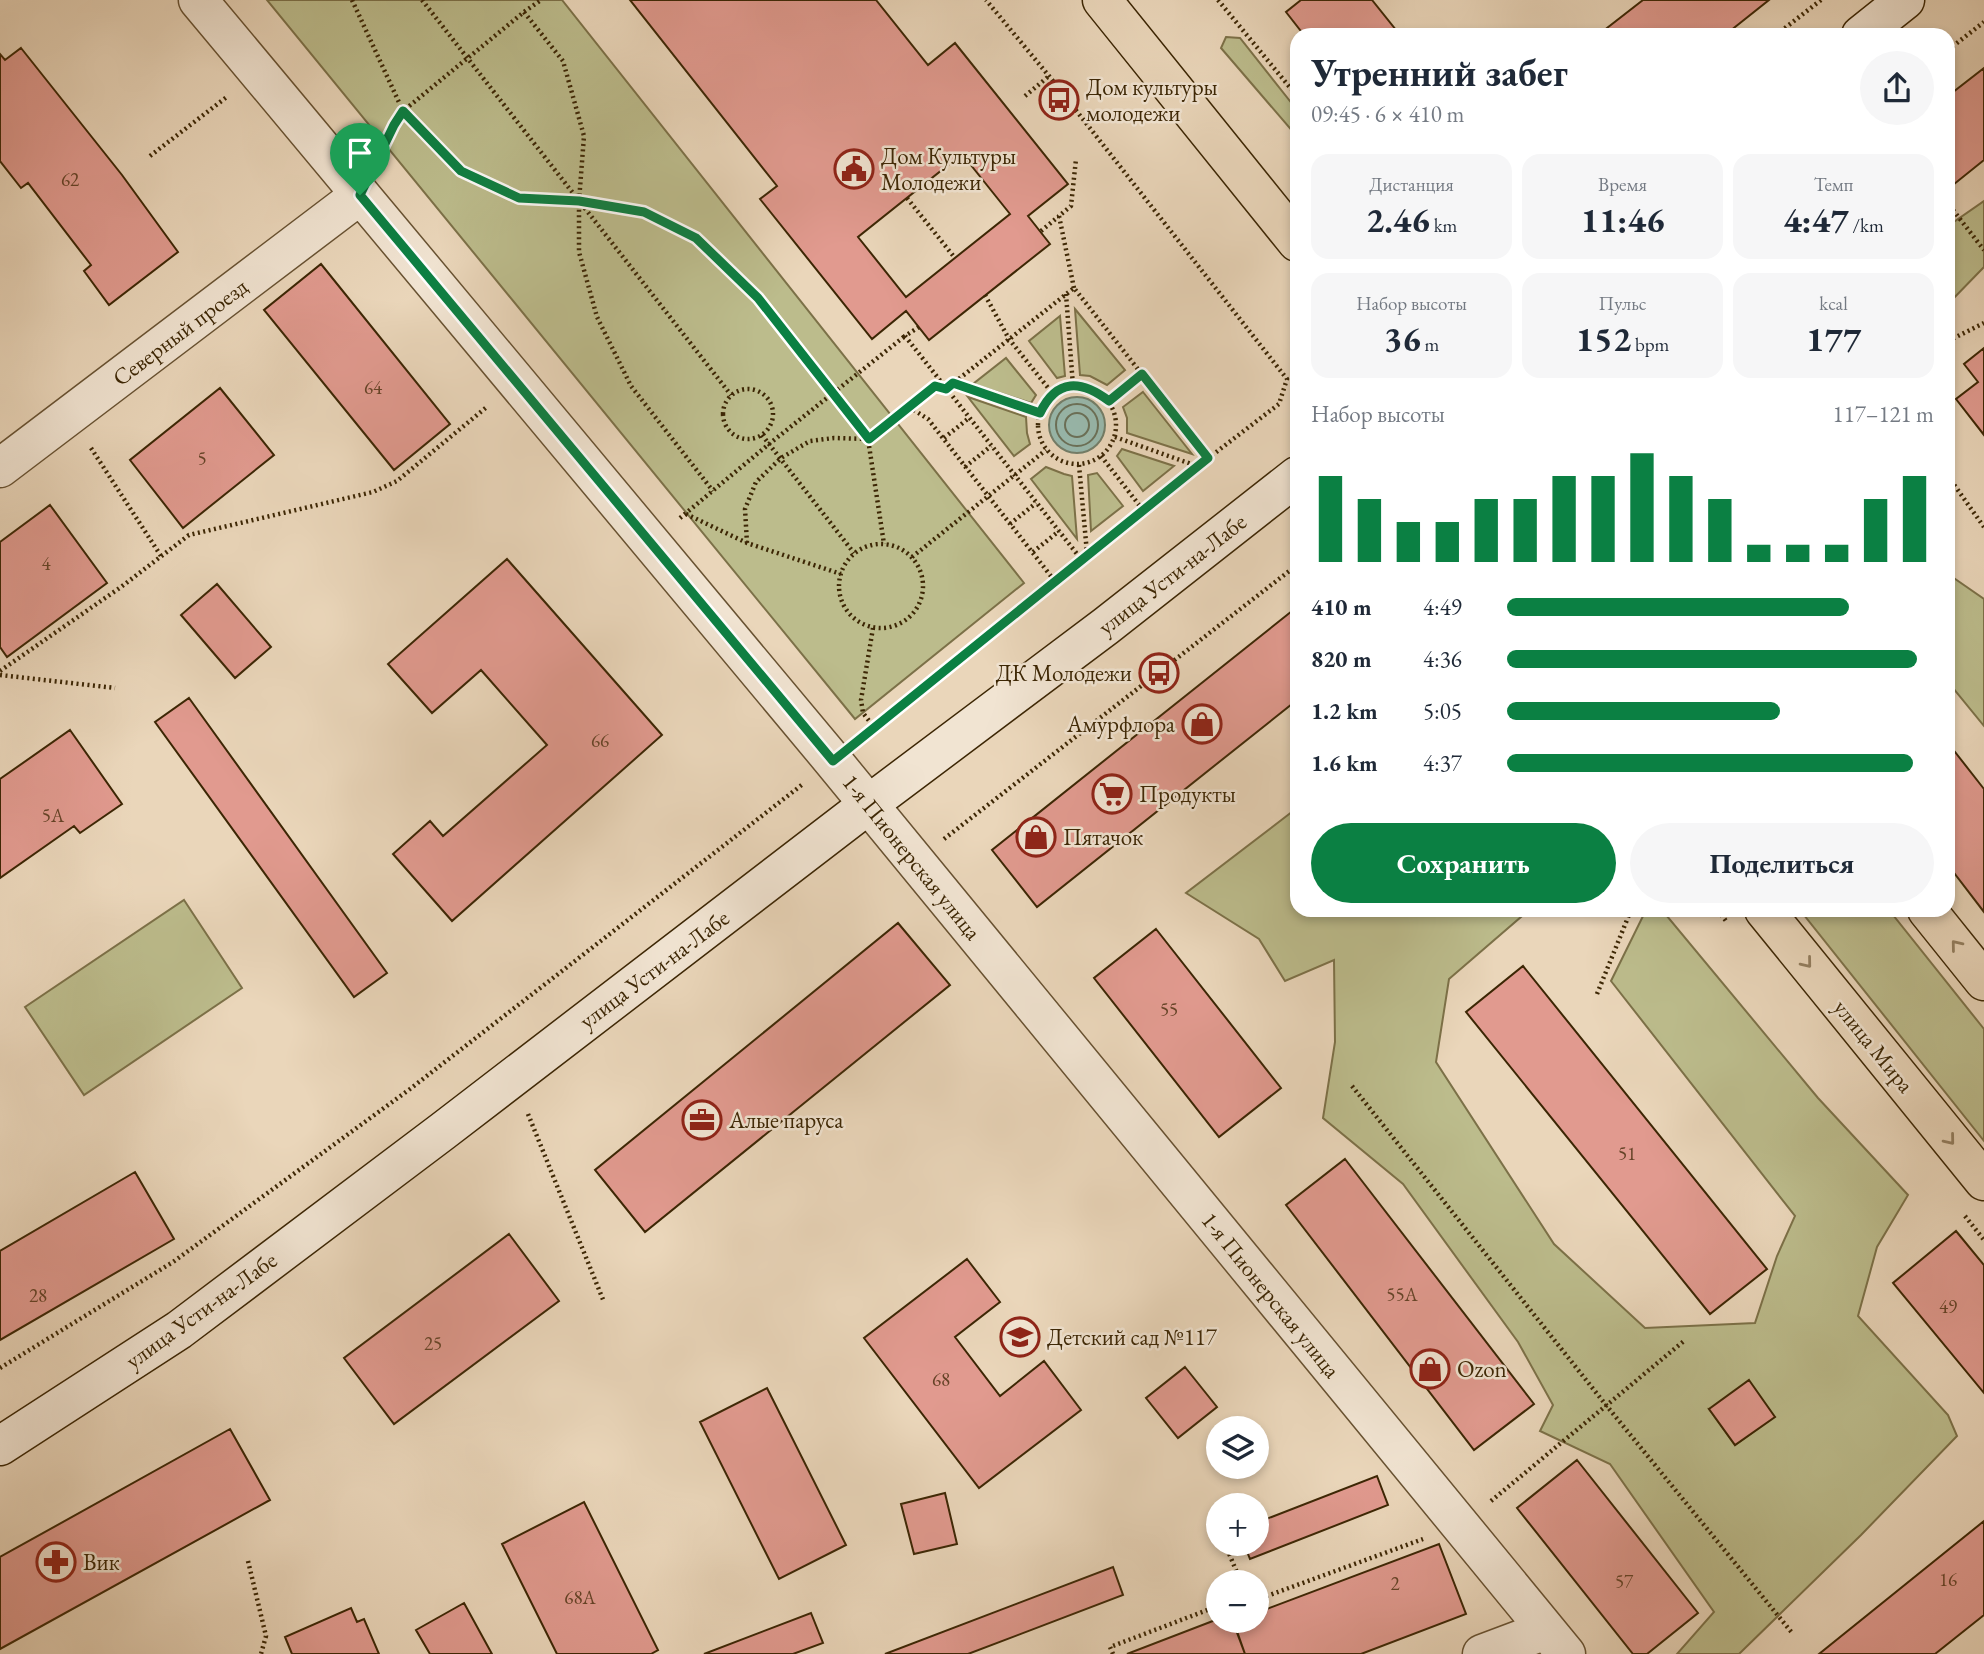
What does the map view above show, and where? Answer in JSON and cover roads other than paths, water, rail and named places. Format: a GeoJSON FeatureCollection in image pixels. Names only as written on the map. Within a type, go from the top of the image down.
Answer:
{"type":"FeatureCollection","features":[{"type":"Feature","properties":{"kind":"main road"},"geometry":{"type":"LineString","coordinates":[[1102,0],[1290,233]]}},
{"type":"Feature","properties":{"kind":"main road","name":"улица Мира"},"geometry":{"type":"LineString","coordinates":[[1770,917],[1984,1181]]}},
{"type":"Feature","properties":{"kind":"main road"},"geometry":{"type":"LineString","coordinates":[[1933,917],[1984,981]]}},
{"type":"Feature","properties":{"kind":"street","name":"1-я Пионерская улица"},"geometry":{"type":"LineString","coordinates":[[198,0],[869,804],[1556,1642]]}},
{"type":"Feature","properties":{"kind":"street"},"geometry":{"type":"LineString","coordinates":[[1870,28],[1905,0]]}},
{"type":"Feature","properties":{"kind":"street","name":"Северный проезд"},"geometry":{"type":"LineString","coordinates":[[0,468],[360,195]]}},
{"type":"Feature","properties":{"kind":"street","name":"улица Усти-на-Лабе"},"geometry":{"type":"LineString","coordinates":[[0,1446],[179,1331],[1095,634],[1290,481]]}},
{"type":"Feature","properties":{"kind":"street"},"geometry":{"type":"LineString","coordinates":[[1482,1654],[1556,1642]]}},
{"type":"Feature","properties":{"kind":"water"},"geometry":{"type":"Polygon","coordinates":[[[1072,397],[1082,397],[1097,405],[1103,414],[1103,436],[1097,445],[1082,453],[1072,453],[1054,441],[1049,430],[1049,420],[1061,402],[1072,397]]]}},
{"type":"Feature","properties":{"kind":"place","name":"Дом культуры молодежи"},"geometry":{"type":"Point","coordinates":[1059,100]}},
{"type":"Feature","properties":{"kind":"place","name":"Дом Культуры Молодежи"},"geometry":{"type":"Point","coordinates":[854,169]}},
{"type":"Feature","properties":{"kind":"place","name":"ДК Молодежи"},"geometry":{"type":"Point","coordinates":[1159,673]}},
{"type":"Feature","properties":{"kind":"place","name":"Амурфлора"},"geometry":{"type":"Point","coordinates":[1202,724]}},
{"type":"Feature","properties":{"kind":"place","name":"Продукты"},"geometry":{"type":"Point","coordinates":[1112,794]}},
{"type":"Feature","properties":{"kind":"place","name":"Пятачок"},"geometry":{"type":"Point","coordinates":[1036,837]}},
{"type":"Feature","properties":{"kind":"place","name":"Алые паруса"},"geometry":{"type":"Point","coordinates":[702,1120]}},
{"type":"Feature","properties":{"kind":"place","name":"Детский сад №117"},"geometry":{"type":"Point","coordinates":[1020,1337]}},
{"type":"Feature","properties":{"kind":"place","name":"Ozon"},"geometry":{"type":"Point","coordinates":[1430,1369]}},
{"type":"Feature","properties":{"kind":"place","name":"Вик"},"geometry":{"type":"Point","coordinates":[56,1562]}}]}
